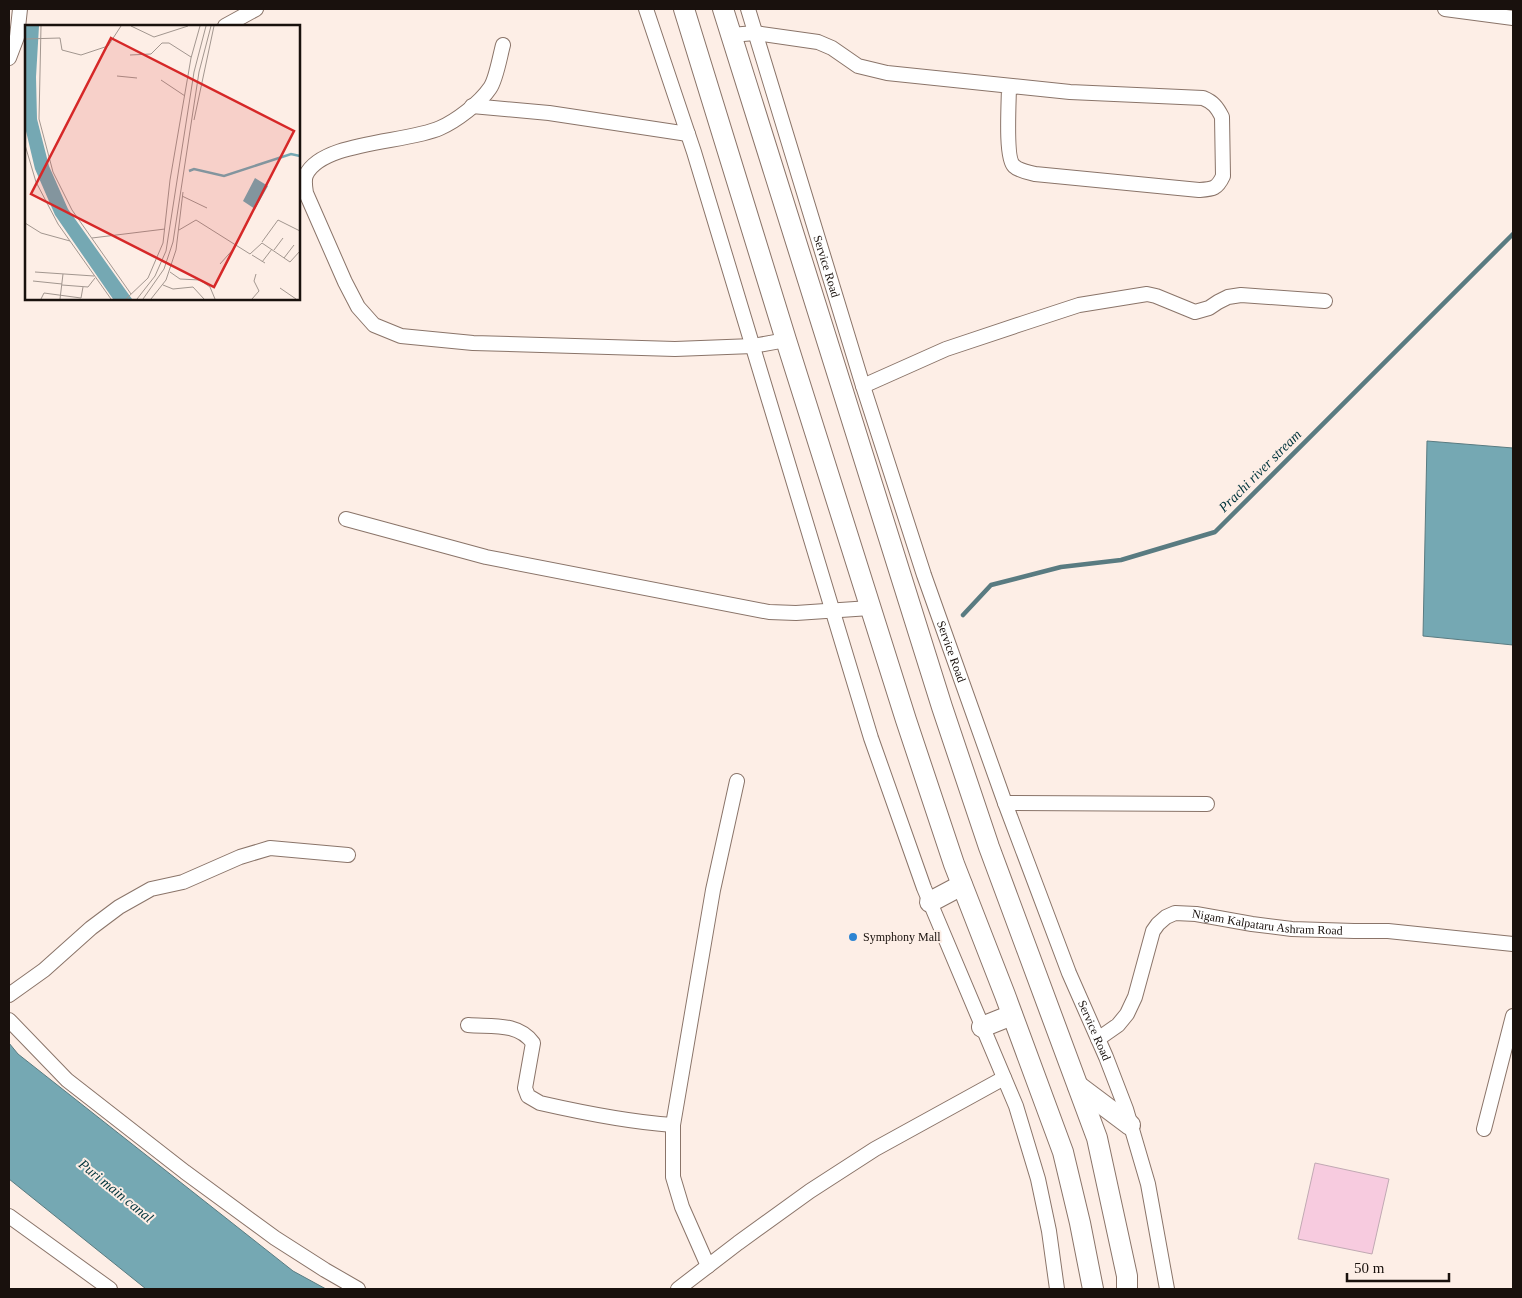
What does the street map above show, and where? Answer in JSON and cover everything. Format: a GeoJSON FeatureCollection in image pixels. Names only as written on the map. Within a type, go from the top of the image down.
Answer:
{"type":"FeatureCollection","features":[{"type":"Feature","properties":{"kind":"highway"},"geometry":{"type":"LineString","coordinates":[[684,9],[906,720],[954,864],[1063,1152],[1093,1289]]}},
{"type":"Feature","properties":{"kind":"highway"},"geometry":{"type":"LineString","coordinates":[[723,9],[936,688],[989,847],[1097,1138],[1127,1276],[1127,1289]]}},
{"type":"Feature","properties":{"kind":"highway"},"geometry":{"type":"LineString","coordinates":[[930,902],[962,885]]}},
{"type":"Feature","properties":{"kind":"highway"},"geometry":{"type":"LineString","coordinates":[[982,1027],[1012,1015]]}},
{"type":"Feature","properties":{"kind":"highway"},"geometry":{"type":"LineString","coordinates":[[1078,1086],[1130,1125]]}},
{"type":"Feature","properties":{"kind":"street"},"geometry":{"type":"LineString","coordinates":[[9,58],[16,36],[20,9]]}},
{"type":"Feature","properties":{"kind":"street"},"geometry":{"type":"LineString","coordinates":[[227,25],[256,9]]}},
{"type":"Feature","properties":{"kind":"street"},"geometry":{"type":"LineString","coordinates":[[646,9],[688,134],[871,738],[930,902],[1016,1106],[1038,1179],[1049,1231],[1057,1289]]}},
{"type":"Feature","properties":{"kind":"street","name":"Service Road"},"geometry":{"type":"LineString","coordinates":[[748,9],[844,325],[924,575],[1005,803],[1069,973],[1110,1065],[1130,1125],[1148,1184],[1167,1289]]}},
{"type":"Feature","properties":{"kind":"street"},"geometry":{"type":"LineString","coordinates":[[1445,9],[1513,18]]}},
{"type":"Feature","properties":{"kind":"street"},"geometry":{"type":"LineString","coordinates":[[731,35],[755,34],[818,42],[832,48],[858,66],[887,73],[1070,92],[1202,98],[1212,102],[1218,108],[1222,117],[1223,176],[1219,184],[1212,188],[1199,190],[1035,174],[1017,169],[1010,161],[1008,148],[1009,86]]}},
{"type":"Feature","properties":{"kind":"street"},"geometry":{"type":"LineString","coordinates":[[503,45],[491,87],[483,97],[449,123],[427,132],[339,151],[325,157],[303,175],[306,193],[345,282],[358,307],[374,325],[400,336],[473,343],[665,349],[753,346],[786,340]]}},
{"type":"Feature","properties":{"kind":"street"},"geometry":{"type":"LineString","coordinates":[[472,106],[549,113],[688,134]]}},
{"type":"Feature","properties":{"kind":"street"},"geometry":{"type":"LineString","coordinates":[[863,386],[946,349],[1079,304],[1147,294],[1195,312],[1209,308],[1228,297],[1241,295],[1325,301]]}},
{"type":"Feature","properties":{"kind":"street"},"geometry":{"type":"LineString","coordinates":[[823,330],[844,325]]}},
{"type":"Feature","properties":{"kind":"street"},"geometry":{"type":"LineString","coordinates":[[346,519],[486,557],[769,612],[796,613],[870,608]]}},
{"type":"Feature","properties":{"kind":"street"},"geometry":{"type":"LineString","coordinates":[[708,1266],[682,1208],[673,1177],[673,1125],[713,890],[738,781]]}},
{"type":"Feature","properties":{"kind":"street"},"geometry":{"type":"LineString","coordinates":[[1005,803],[1208,804]]}},
{"type":"Feature","properties":{"kind":"street"},"geometry":{"type":"LineString","coordinates":[[9,995],[44,970],[119,906],[151,889],[183,882],[240,857],[270,848],[348,855]]}},
{"type":"Feature","properties":{"kind":"street","name":"Nigam Kalpataru Ashram Road"},"geometry":{"type":"LineString","coordinates":[[1098,1038],[1118,1025],[1127,1014],[1135,996],[1153,931],[1166,917],[1175,914],[1196,914],[1292,929],[1354,932],[1388,930],[1513,944]]}},
{"type":"Feature","properties":{"kind":"street"},"geometry":{"type":"LineString","coordinates":[[1484,1129],[1513,1016]]}},
{"type":"Feature","properties":{"kind":"street"},"geometry":{"type":"LineString","coordinates":[[9,1020],[67,1080],[185,1172],[275,1238],[324,1270],[358,1289]]}},
{"type":"Feature","properties":{"kind":"street"},"geometry":{"type":"LineString","coordinates":[[468,1025],[515,1028],[527,1035],[533,1043],[525,1088],[528,1096],[540,1103],[621,1119],[673,1125]]}},
{"type":"Feature","properties":{"kind":"street"},"geometry":{"type":"LineString","coordinates":[[678,1289],[810,1191],[842,1170],[874,1150],[1004,1078]]}},
{"type":"Feature","properties":{"kind":"street"},"geometry":{"type":"LineString","coordinates":[[9,1216],[110,1289]]}},
{"type":"Feature","properties":{"kind":"water"},"geometry":{"type":"Polygon","coordinates":[[[1427,441],[1513,448],[1513,645],[1423,636],[1427,441]]]}},
{"type":"Feature","properties":{"kind":"water","name":"Puri main canal"},"geometry":{"type":"Polygon","coordinates":[[[9,1043],[18,1054],[293,1271],[326,1289],[146,1289],[9,1179],[9,1043]]]}},
{"type":"Feature","properties":{"kind":"building"},"geometry":{"type":"Polygon","coordinates":[[[1315,1163],[1389,1179],[1372,1254],[1298,1239],[1315,1163]]]}},
{"type":"Feature","properties":{"kind":"waterway","name":"Prachi river stream"},"geometry":{"type":"LineString","coordinates":[[963,615],[991,585],[1061,567],[1121,560],[1215,532],[1513,234]]}},
{"type":"Feature","properties":{"kind":"place","name":"Symphony Mall"},"geometry":{"type":"Point","coordinates":[853,937]}}]}
